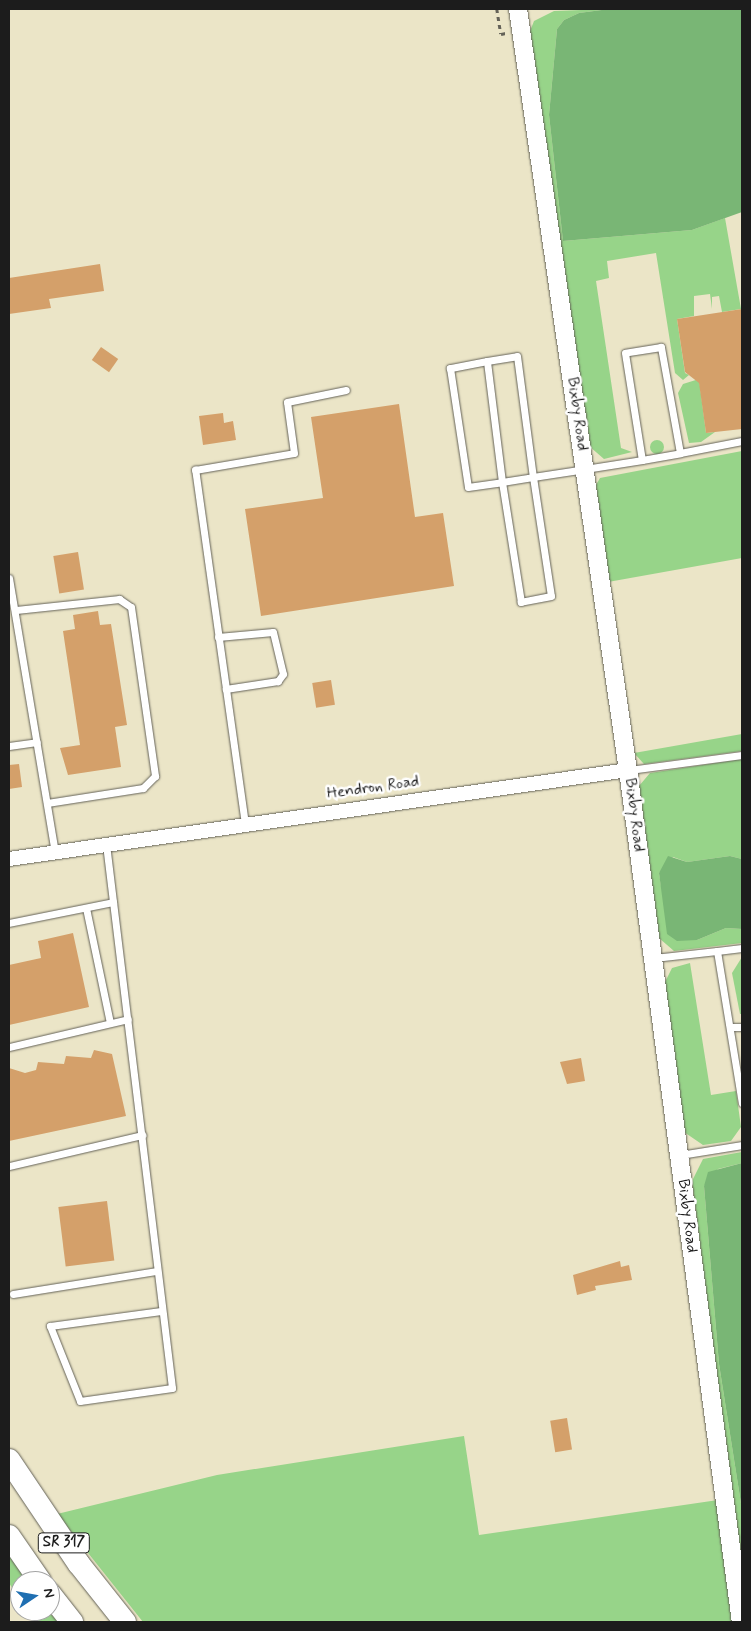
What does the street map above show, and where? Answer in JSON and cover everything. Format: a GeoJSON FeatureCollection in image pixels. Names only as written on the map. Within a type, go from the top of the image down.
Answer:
{"type":"FeatureCollection","features":[{"type":"Feature","properties":{"kind":"main road","name":"SR 317"},"geometry":{"type":"LineString","coordinates":[[9,1460],[79,1564],[125,1622]]}},
{"type":"Feature","properties":{"kind":"main road","name":"SR 317"},"geometry":{"type":"LineString","coordinates":[[9,1536],[33,1571]]}},
{"type":"Feature","properties":{"kind":"main road"},"geometry":{"type":"LineString","coordinates":[[60,1607],[72,1622]]}},
{"type":"Feature","properties":{"kind":"street","name":"Bixby Road"},"geometry":{"type":"LineString","coordinates":[[519,9],[628,770],[741,1622]]}},
{"type":"Feature","properties":{"kind":"street","name":"Hendron Road"},"geometry":{"type":"LineString","coordinates":[[9,859],[628,770]]}},
{"type":"Feature","properties":{"kind":"lane"},"geometry":{"type":"LineString","coordinates":[[642,460],[625,353],[660,347],[680,453]]}},
{"type":"Feature","properties":{"kind":"lane"},"geometry":{"type":"LineString","coordinates":[[487,361],[502,482],[521,602],[551,596],[533,477],[517,356],[487,361],[450,368],[468,486],[502,482],[533,477],[642,460],[742,442]]}},
{"type":"Feature","properties":{"kind":"lane"},"geometry":{"type":"LineString","coordinates":[[245,824],[194,470],[294,453],[287,402],[346,390]]}},
{"type":"Feature","properties":{"kind":"lane"},"geometry":{"type":"LineString","coordinates":[[9,578],[16,610],[55,852]]}},
{"type":"Feature","properties":{"kind":"lane"},"geometry":{"type":"LineString","coordinates":[[16,610],[119,599],[131,607],[155,776],[143,788],[47,803]]}},
{"type":"Feature","properties":{"kind":"lane"},"geometry":{"type":"LineString","coordinates":[[218,637],[273,632],[283,674],[278,680],[226,689]]}},
{"type":"Feature","properties":{"kind":"lane"},"geometry":{"type":"LineString","coordinates":[[9,746],[37,742]]}},
{"type":"Feature","properties":{"kind":"lane","name":"Hendron Road"},"geometry":{"type":"LineString","coordinates":[[628,770],[742,756]]}},
{"type":"Feature","properties":{"kind":"lane"},"geometry":{"type":"LineString","coordinates":[[106,844],[142,1135],[161,1311],[172,1388],[80,1401],[50,1326],[161,1311]]}},
{"type":"Feature","properties":{"kind":"lane"},"geometry":{"type":"LineString","coordinates":[[9,923],[113,902]]}},
{"type":"Feature","properties":{"kind":"lane"},"geometry":{"type":"LineString","coordinates":[[86,908],[110,1024]]}},
{"type":"Feature","properties":{"kind":"lane"},"geometry":{"type":"LineString","coordinates":[[653,958],[742,948]]}},
{"type":"Feature","properties":{"kind":"lane"},"geometry":{"type":"LineString","coordinates":[[717,951],[742,1103]]}},
{"type":"Feature","properties":{"kind":"lane"},"geometry":{"type":"LineString","coordinates":[[9,1047],[128,1019]]}},
{"type":"Feature","properties":{"kind":"lane"},"geometry":{"type":"LineString","coordinates":[[730,1027],[742,1027]]}},
{"type":"Feature","properties":{"kind":"lane"},"geometry":{"type":"LineString","coordinates":[[9,1166],[142,1135]]}},
{"type":"Feature","properties":{"kind":"lane"},"geometry":{"type":"LineString","coordinates":[[680,1155],[742,1146]]}},
{"type":"Feature","properties":{"kind":"lane"},"geometry":{"type":"LineString","coordinates":[[13,1294],[157,1270]]}},
{"type":"Feature","properties":{"kind":"green space"},"geometry":{"type":"Polygon","coordinates":[[[609,9],[579,13],[564,20],[557,29],[549,115],[563,241],[692,230],[725,218],[741,309],[722,312],[719,296],[712,297],[712,309],[710,294],[694,296],[694,316],[677,319],[685,373],[689,375],[683,380],[675,373],[656,253],[607,261],[609,278],[596,281],[621,448],[632,452],[604,459],[589,446],[529,34],[534,21],[554,11],[609,9]]]}},
{"type":"Feature","properties":{"kind":"green space"},"geometry":{"type":"Polygon","coordinates":[[[609,9],[742,9],[742,212],[692,230],[563,241],[549,115],[557,29],[564,20],[579,13],[609,9]]]}},
{"type":"Feature","properties":{"kind":"green space"},"geometry":{"type":"Polygon","coordinates":[[[699,379],[706,433],[715,432],[701,442],[689,443],[678,393],[683,384],[699,379]]]}},
{"type":"Feature","properties":{"kind":"green space"},"geometry":{"type":"Polygon","coordinates":[[[654,440],[660,440],[664,447],[660,454],[654,454],[650,450],[650,444],[654,440]]]}},
{"type":"Feature","properties":{"kind":"green space"},"geometry":{"type":"Polygon","coordinates":[[[742,451],[742,558],[608,582],[596,485],[600,478],[742,451]]]}},
{"type":"Feature","properties":{"kind":"green space"},"geometry":{"type":"Polygon","coordinates":[[[742,734],[742,751],[644,764],[634,753],[742,734]]]}},
{"type":"Feature","properties":{"kind":"green space"},"geometry":{"type":"Polygon","coordinates":[[[742,759],[742,859],[730,856],[687,862],[673,857],[659,873],[661,886],[697,940],[726,928],[742,929],[742,943],[674,951],[659,938],[639,786],[650,773],[742,759]]]}},
{"type":"Feature","properties":{"kind":"green space"},"geometry":{"type":"Polygon","coordinates":[[[668,856],[687,862],[730,856],[742,859],[742,929],[726,928],[697,940],[677,941],[667,934],[659,873],[668,856]]]}},
{"type":"Feature","properties":{"kind":"green space"},"geometry":{"type":"Polygon","coordinates":[[[742,957],[742,1014],[740,1014],[732,973],[742,957]]]}},
{"type":"Feature","properties":{"kind":"green space"},"geometry":{"type":"Polygon","coordinates":[[[690,963],[711,1095],[736,1091],[741,1127],[731,1141],[703,1145],[684,1132],[665,996],[665,982],[672,968],[690,963]]]}},
{"type":"Feature","properties":{"kind":"green space"},"geometry":{"type":"Polygon","coordinates":[[[742,1152],[742,1163],[718,1169],[704,1186],[719,1364],[742,1510],[742,1579],[692,1181],[703,1159],[742,1152]]]}},
{"type":"Feature","properties":{"kind":"green space"},"geometry":{"type":"Polygon","coordinates":[[[742,1163],[742,1510],[719,1364],[704,1186],[708,1172],[742,1163]]]}},
{"type":"Feature","properties":{"kind":"green space"},"geometry":{"type":"Polygon","coordinates":[[[464,1436],[479,1535],[718,1500],[734,1622],[143,1622],[57,1514],[217,1475],[464,1436]]]}},
{"type":"Feature","properties":{"kind":"green space"},"geometry":{"type":"Polygon","coordinates":[[[9,1555],[20,1571],[10,1571],[10,1585],[9,1555]]]}},
{"type":"Feature","properties":{"kind":"green space"},"geometry":{"type":"Polygon","coordinates":[[[35,1621],[58,1622],[36,1622],[35,1621]]]}},
{"type":"Feature","properties":{"kind":"building"},"geometry":{"type":"Polygon","coordinates":[[[100,264],[104,291],[49,299],[51,308],[9,314],[9,278],[100,264]]]}},
{"type":"Feature","properties":{"kind":"building"},"geometry":{"type":"Polygon","coordinates":[[[742,309],[742,429],[706,433],[699,383],[685,372],[677,319],[742,309]]]}},
{"type":"Feature","properties":{"kind":"building"},"geometry":{"type":"Polygon","coordinates":[[[101,347],[118,359],[109,372],[92,360],[101,347]]]}},
{"type":"Feature","properties":{"kind":"building"},"geometry":{"type":"Polygon","coordinates":[[[399,404],[415,517],[443,513],[454,586],[261,616],[245,509],[323,498],[311,417],[399,404]]]}},
{"type":"Feature","properties":{"kind":"building"},"geometry":{"type":"Polygon","coordinates":[[[223,413],[224,423],[233,421],[236,440],[203,445],[199,416],[223,413]]]}},
{"type":"Feature","properties":{"kind":"building"},"geometry":{"type":"Polygon","coordinates":[[[78,552],[84,590],[59,593],[53,556],[78,552]]]}},
{"type":"Feature","properties":{"kind":"building"},"geometry":{"type":"Polygon","coordinates":[[[98,611],[100,625],[111,624],[127,725],[115,727],[121,767],[68,775],[60,748],[80,745],[63,631],[75,629],[73,615],[98,611]]]}},
{"type":"Feature","properties":{"kind":"building"},"geometry":{"type":"Polygon","coordinates":[[[331,680],[335,705],[316,708],[312,683],[331,680]]]}},
{"type":"Feature","properties":{"kind":"building"},"geometry":{"type":"Polygon","coordinates":[[[19,764],[22,787],[9,789],[9,765],[19,764]]]}},
{"type":"Feature","properties":{"kind":"building"},"geometry":{"type":"Polygon","coordinates":[[[73,933],[89,1007],[9,1025],[9,965],[41,958],[38,941],[73,933]]]}},
{"type":"Feature","properties":{"kind":"building"},"geometry":{"type":"Polygon","coordinates":[[[94,1050],[112,1054],[126,1116],[9,1141],[9,1068],[25,1073],[36,1070],[38,1062],[64,1064],[66,1056],[91,1058],[94,1050]]]}},
{"type":"Feature","properties":{"kind":"building"},"geometry":{"type":"Polygon","coordinates":[[[581,1058],[585,1081],[567,1084],[560,1062],[581,1058]]]}},
{"type":"Feature","properties":{"kind":"building"},"geometry":{"type":"Polygon","coordinates":[[[107,1201],[114,1261],[66,1267],[58,1207],[107,1201]]]}},
{"type":"Feature","properties":{"kind":"building"},"geometry":{"type":"Polygon","coordinates":[[[620,1261],[621,1267],[629,1265],[632,1280],[595,1286],[596,1290],[577,1295],[573,1275],[620,1261]]]}},
{"type":"Feature","properties":{"kind":"building"},"geometry":{"type":"Polygon","coordinates":[[[567,1418],[572,1450],[555,1452],[550,1421],[567,1418]]]}}]}
